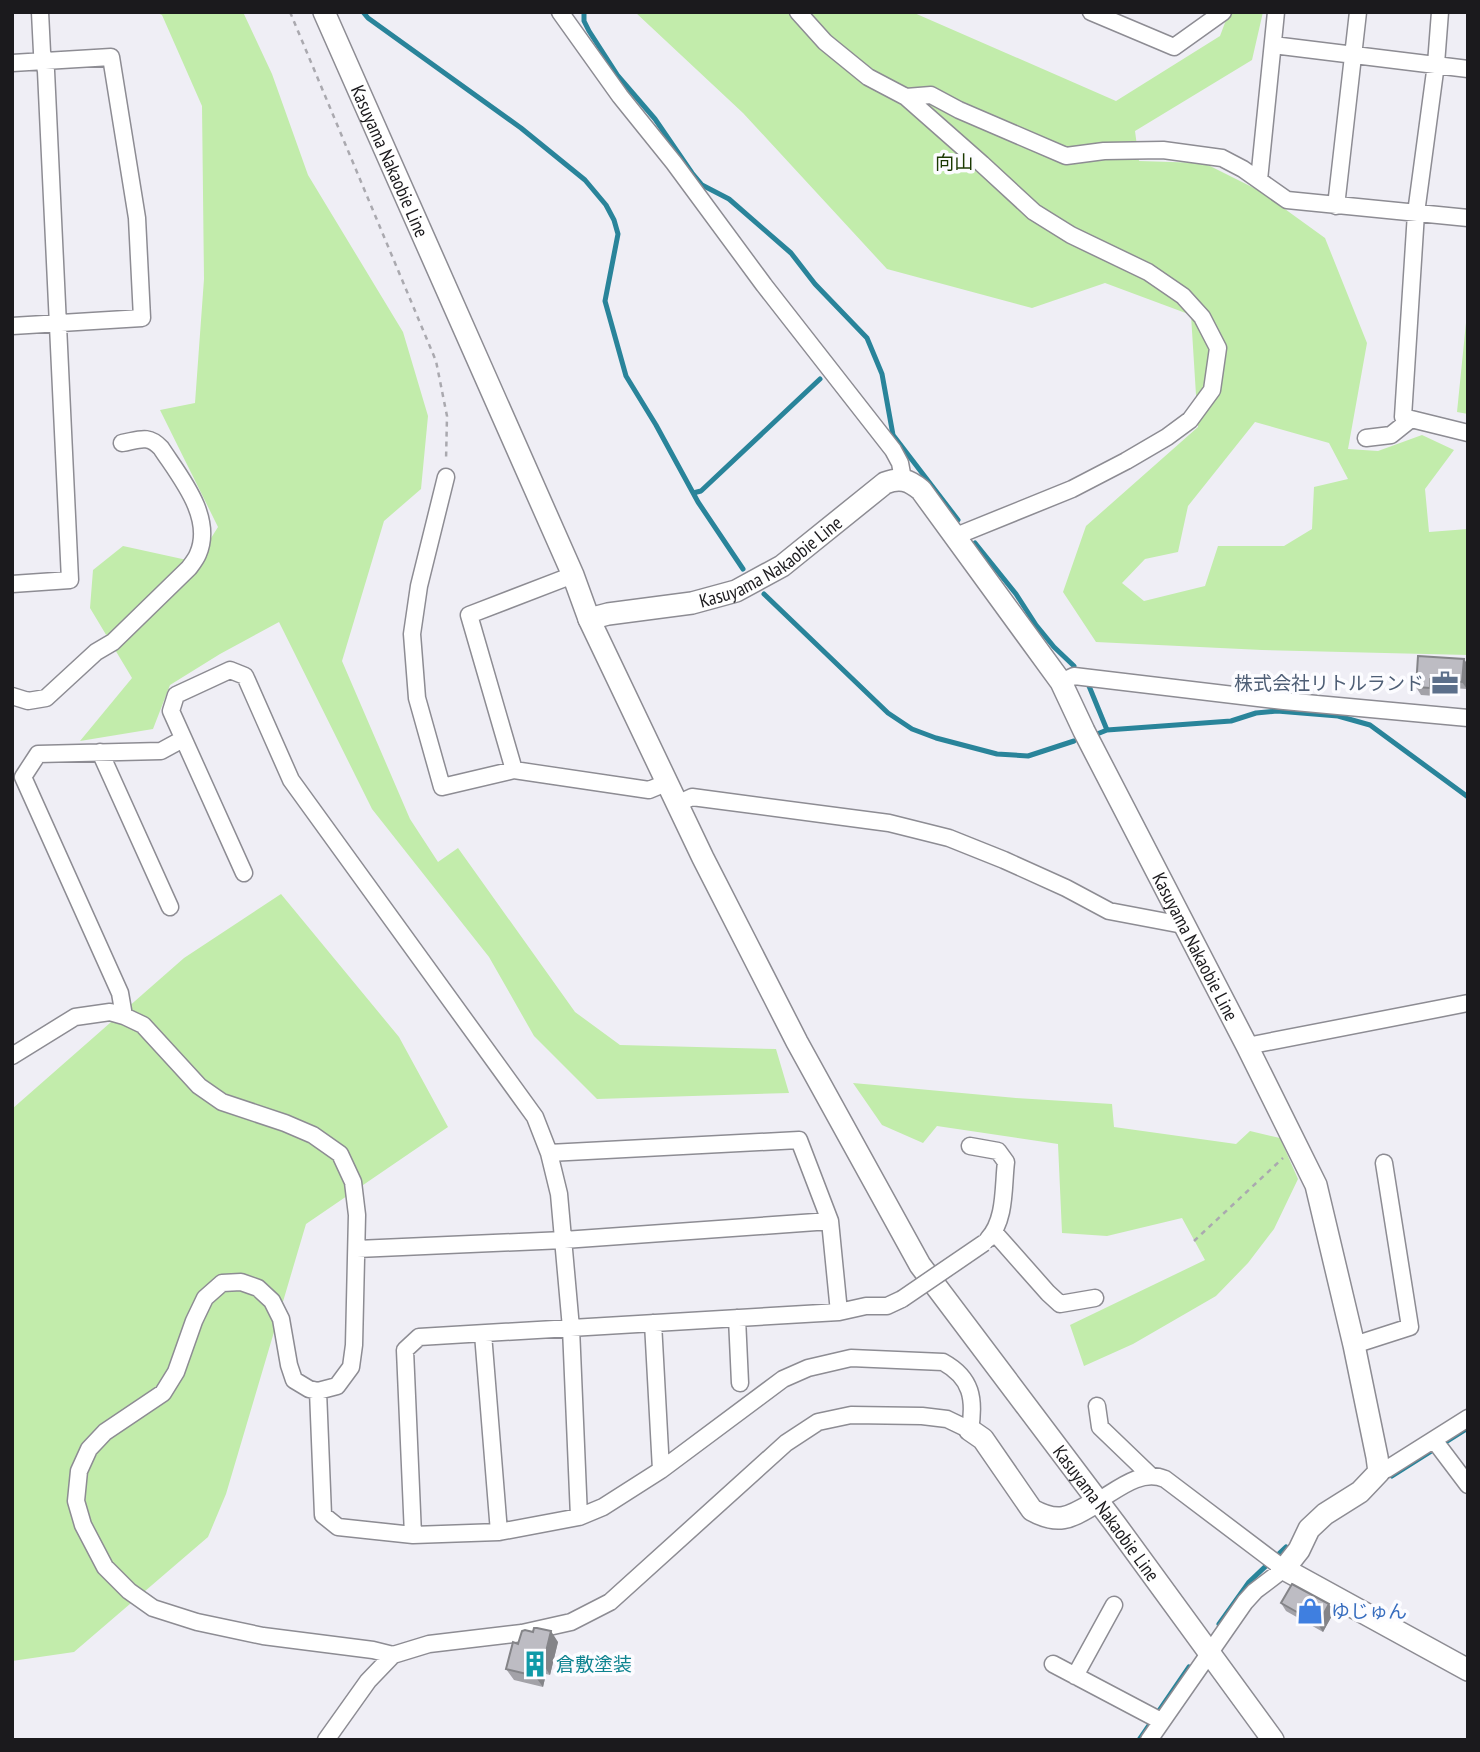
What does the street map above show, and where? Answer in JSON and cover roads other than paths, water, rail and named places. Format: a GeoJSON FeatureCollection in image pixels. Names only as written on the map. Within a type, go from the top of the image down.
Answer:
{"type":"FeatureCollection","features":[{"type":"Feature","properties":{"kind":"main road","name":"Kasuyama Nakaobie Line"},"geometry":{"type":"LineString","coordinates":[[324,12],[590,619],[703,858],[797,1042],[920,1265],[1273,1740]]}},
{"type":"Feature","properties":{"kind":"main road","name":"Kasuyama Nakaobie Line"},"geometry":{"type":"LineString","coordinates":[[590,619],[608,614],[692,603],[736,591],[782,566],[885,483],[903,479],[921,490],[1060,682],[1316,1185],[1354,1345],[1379,1472]]}},
{"type":"Feature","properties":{"kind":"main road"},"geometry":{"type":"LineString","coordinates":[[970,1430],[983,1439],[1032,1510],[1057,1519],[1070,1518],[1098,1502]]}},
{"type":"Feature","properties":{"kind":"main road"},"geometry":{"type":"LineString","coordinates":[[1277,1563],[1300,1550],[1309,1530],[1325,1514],[1360,1492],[1379,1472]]}},
{"type":"Feature","properties":{"kind":"main road"},"geometry":{"type":"LineString","coordinates":[[1277,1563],[1468,1670]]}},
{"type":"Feature","properties":{"kind":"street"},"geometry":{"type":"LineString","coordinates":[[12,584],[70,580],[46,71],[40,12]]}},
{"type":"Feature","properties":{"kind":"street"},"geometry":{"type":"LineString","coordinates":[[560,12],[620,96],[893,450],[900,463],[903,479]]}},
{"type":"Feature","properties":{"kind":"street"},"geometry":{"type":"LineString","coordinates":[[575,31],[577,12]]}},
{"type":"Feature","properties":{"kind":"street"},"geometry":{"type":"LineString","coordinates":[[798,12],[825,42],[868,77],[905,96],[1034,212],[1071,235],[1148,272],[1184,296],[1202,317],[1218,348],[1212,390],[1191,420],[1126,461],[1072,489],[956,536]]}},
{"type":"Feature","properties":{"kind":"street"},"geometry":{"type":"LineString","coordinates":[[1091,12],[1174,47],[1223,12]]}},
{"type":"Feature","properties":{"kind":"street"},"geometry":{"type":"LineString","coordinates":[[1259,180],[1276,12]]}},
{"type":"Feature","properties":{"kind":"street"},"geometry":{"type":"LineString","coordinates":[[1336,206],[1358,12]]}},
{"type":"Feature","properties":{"kind":"street"},"geometry":{"type":"LineString","coordinates":[[1440,12],[1436,64],[1416,213],[1403,417],[1468,433]]}},
{"type":"Feature","properties":{"kind":"street"},"geometry":{"type":"LineString","coordinates":[[1273,45],[1468,69]]}},
{"type":"Feature","properties":{"kind":"street"},"geometry":{"type":"LineString","coordinates":[[12,63],[111,57],[137,218],[142,318],[12,326]]}},
{"type":"Feature","properties":{"kind":"street"},"geometry":{"type":"LineString","coordinates":[[905,96],[931,95],[959,110],[1066,156],[1104,151],[1163,150],[1222,158],[1243,169],[1287,200],[1468,218]]}},
{"type":"Feature","properties":{"kind":"street"},"geometry":{"type":"LineString","coordinates":[[1366,438],[1391,435],[1411,419]]}},
{"type":"Feature","properties":{"kind":"street"},"geometry":{"type":"LineString","coordinates":[[12,696],[28,701],[47,698],[96,652],[113,642],[189,568],[198,553],[201,524],[196,502],[161,448],[154,440],[146,438],[122,443]]}},
{"type":"Feature","properties":{"kind":"street"},"geometry":{"type":"LineString","coordinates":[[446,477],[419,586],[412,634],[417,698],[442,787],[514,770],[649,790],[666,782]]}},
{"type":"Feature","properties":{"kind":"street"},"geometry":{"type":"LineString","coordinates":[[514,770],[469,615],[573,575]]}},
{"type":"Feature","properties":{"kind":"street"},"geometry":{"type":"LineString","coordinates":[[244,873],[171,711],[176,695],[230,670],[245,676],[291,780],[534,1117],[549,1153],[559,1194],[564,1240],[571,1328],[579,1517]]}},
{"type":"Feature","properties":{"kind":"street"},"geometry":{"type":"LineString","coordinates":[[1060,682],[1074,676],[1468,719]]}},
{"type":"Feature","properties":{"kind":"street"},"geometry":{"type":"LineString","coordinates":[[124,1016],[120,993],[23,777],[38,754],[161,751],[183,739]]}},
{"type":"Feature","properties":{"kind":"street"},"geometry":{"type":"LineString","coordinates":[[100,752],[170,907]]}},
{"type":"Feature","properties":{"kind":"street"},"geometry":{"type":"LineString","coordinates":[[677,804],[692,797],[876,821],[913,829],[948,838],[1004,860],[1109,911],[1183,925]]}},
{"type":"Feature","properties":{"kind":"street"},"geometry":{"type":"LineString","coordinates":[[1247,1046],[1468,1003]]}},
{"type":"Feature","properties":{"kind":"street"},"geometry":{"type":"LineString","coordinates":[[12,1056],[75,1017],[110,1012],[124,1016],[143,1025],[200,1086],[222,1102],[313,1135],[340,1154],[353,1182],[357,1249],[351,1367],[337,1386],[318,1391],[294,1380],[281,1319],[272,1301],[258,1288],[241,1282],[222,1283],[205,1298],[176,1372],[163,1393],[105,1432],[89,1449],[79,1471],[76,1500],[83,1525],[105,1567],[129,1591],[153,1608],[197,1622],[263,1636],[393,1655]]}},
{"type":"Feature","properties":{"kind":"street"},"geometry":{"type":"LineString","coordinates":[[549,1153],[799,1140],[830,1221],[839,1312]]}},
{"type":"Feature","properties":{"kind":"street"},"geometry":{"type":"LineString","coordinates":[[413,1535],[405,1350],[419,1337],[839,1312],[866,1306],[887,1306],[902,1299],[989,1238],[999,1218],[1006,1162],[998,1151],[970,1146]]}},
{"type":"Feature","properties":{"kind":"street"},"geometry":{"type":"LineString","coordinates":[[1354,1345],[1410,1327],[1384,1163]]}},
{"type":"Feature","properties":{"kind":"street"},"geometry":{"type":"LineString","coordinates":[[357,1249],[564,1240],[830,1221]]}},
{"type":"Feature","properties":{"kind":"street"},"geometry":{"type":"LineString","coordinates":[[989,1238],[1060,1304],[1095,1298]]}},
{"type":"Feature","properties":{"kind":"street"},"geometry":{"type":"LineString","coordinates":[[737,1318],[740,1383]]}},
{"type":"Feature","properties":{"kind":"street"},"geometry":{"type":"LineString","coordinates":[[653,1323],[661,1470]]}},
{"type":"Feature","properties":{"kind":"street"},"geometry":{"type":"LineString","coordinates":[[483,1334],[499,1532]]}},
{"type":"Feature","properties":{"kind":"street"},"geometry":{"type":"LineString","coordinates":[[318,1391],[323,1516],[338,1527],[413,1535],[499,1532],[579,1517],[603,1507],[661,1470],[783,1379],[808,1368],[851,1358],[943,1362],[957,1369],[967,1383],[974,1409],[970,1430],[947,1419],[922,1416],[851,1415],[818,1422],[786,1443],[610,1602],[571,1622],[522,1633],[429,1644],[393,1655],[368,1681],[326,1740]]}},
{"type":"Feature","properties":{"kind":"street"},"geometry":{"type":"LineString","coordinates":[[1097,1406],[1100,1427],[1151,1476]]}},
{"type":"Feature","properties":{"kind":"street"},"geometry":{"type":"LineString","coordinates":[[1379,1472],[1437,1445],[1468,1418]]}},
{"type":"Feature","properties":{"kind":"street"},"geometry":{"type":"LineString","coordinates":[[1437,1445],[1468,1485]]}},
{"type":"Feature","properties":{"kind":"street"},"geometry":{"type":"LineString","coordinates":[[1098,1502],[1140,1478],[1151,1476],[1166,1479],[1277,1563],[1156,1718],[1149,1740]]}},
{"type":"Feature","properties":{"kind":"street"},"geometry":{"type":"LineString","coordinates":[[1075,1676],[1114,1605]]}},
{"type":"Feature","properties":{"kind":"street"},"geometry":{"type":"LineString","coordinates":[[1053,1664],[1156,1718]]}},
{"type":"Feature","properties":{"kind":"waterway"},"geometry":{"type":"LineString","coordinates":[[363,12],[521,128],[585,180],[606,205],[618,234],[605,301],[626,376],[698,502],[743,569]]}},
{"type":"Feature","properties":{"kind":"waterway"},"geometry":{"type":"LineString","coordinates":[[584,12],[584,21],[589,31],[618,76],[655,119],[702,185],[729,199],[791,253],[815,284],[867,338],[882,374],[893,435],[958,520]]}},
{"type":"Feature","properties":{"kind":"waterway"},"geometry":{"type":"LineString","coordinates":[[693,493],[701,491],[820,379]]}},
{"type":"Feature","properties":{"kind":"waterway"},"geometry":{"type":"LineString","coordinates":[[975,543],[1016,594],[1036,625],[1074,666]]}},
{"type":"Feature","properties":{"kind":"waterway"},"geometry":{"type":"LineString","coordinates":[[764,594],[888,713],[912,729],[997,754],[1028,756],[1074,741]]}},
{"type":"Feature","properties":{"kind":"waterway"},"geometry":{"type":"LineString","coordinates":[[1089,686],[1107,730]]}},
{"type":"Feature","properties":{"kind":"waterway"},"geometry":{"type":"LineString","coordinates":[[1097,734],[1107,730],[1231,721],[1256,713],[1277,711],[1338,716],[1370,725],[1468,797]]}},
{"type":"Feature","properties":{"kind":"waterway"},"geometry":{"type":"LineString","coordinates":[[1392,1476],[1468,1428]]}},
{"type":"Feature","properties":{"kind":"waterway"},"geometry":{"type":"LineString","coordinates":[[1219,1624],[1249,1582],[1286,1547]]}},
{"type":"Feature","properties":{"kind":"waterway"},"geometry":{"type":"LineString","coordinates":[[1139,1740],[1189,1667]]}},
{"type":"Feature","properties":{"kind":"place","name":"株式会社リトルランド"},"geometry":{"type":"Point","coordinates":[1445,683]}},
{"type":"Feature","properties":{"kind":"place","name":"ゆじゅん"},"geometry":{"type":"Point","coordinates":[1310,1611]}},
{"type":"Feature","properties":{"kind":"place","name":"倉敷塗装"},"geometry":{"type":"Point","coordinates":[535,1664]}},
{"type":"Feature","properties":{"kind":"park label","name":"向山"},"geometry":{"type":"Point","coordinates":[954,162]}}]}
